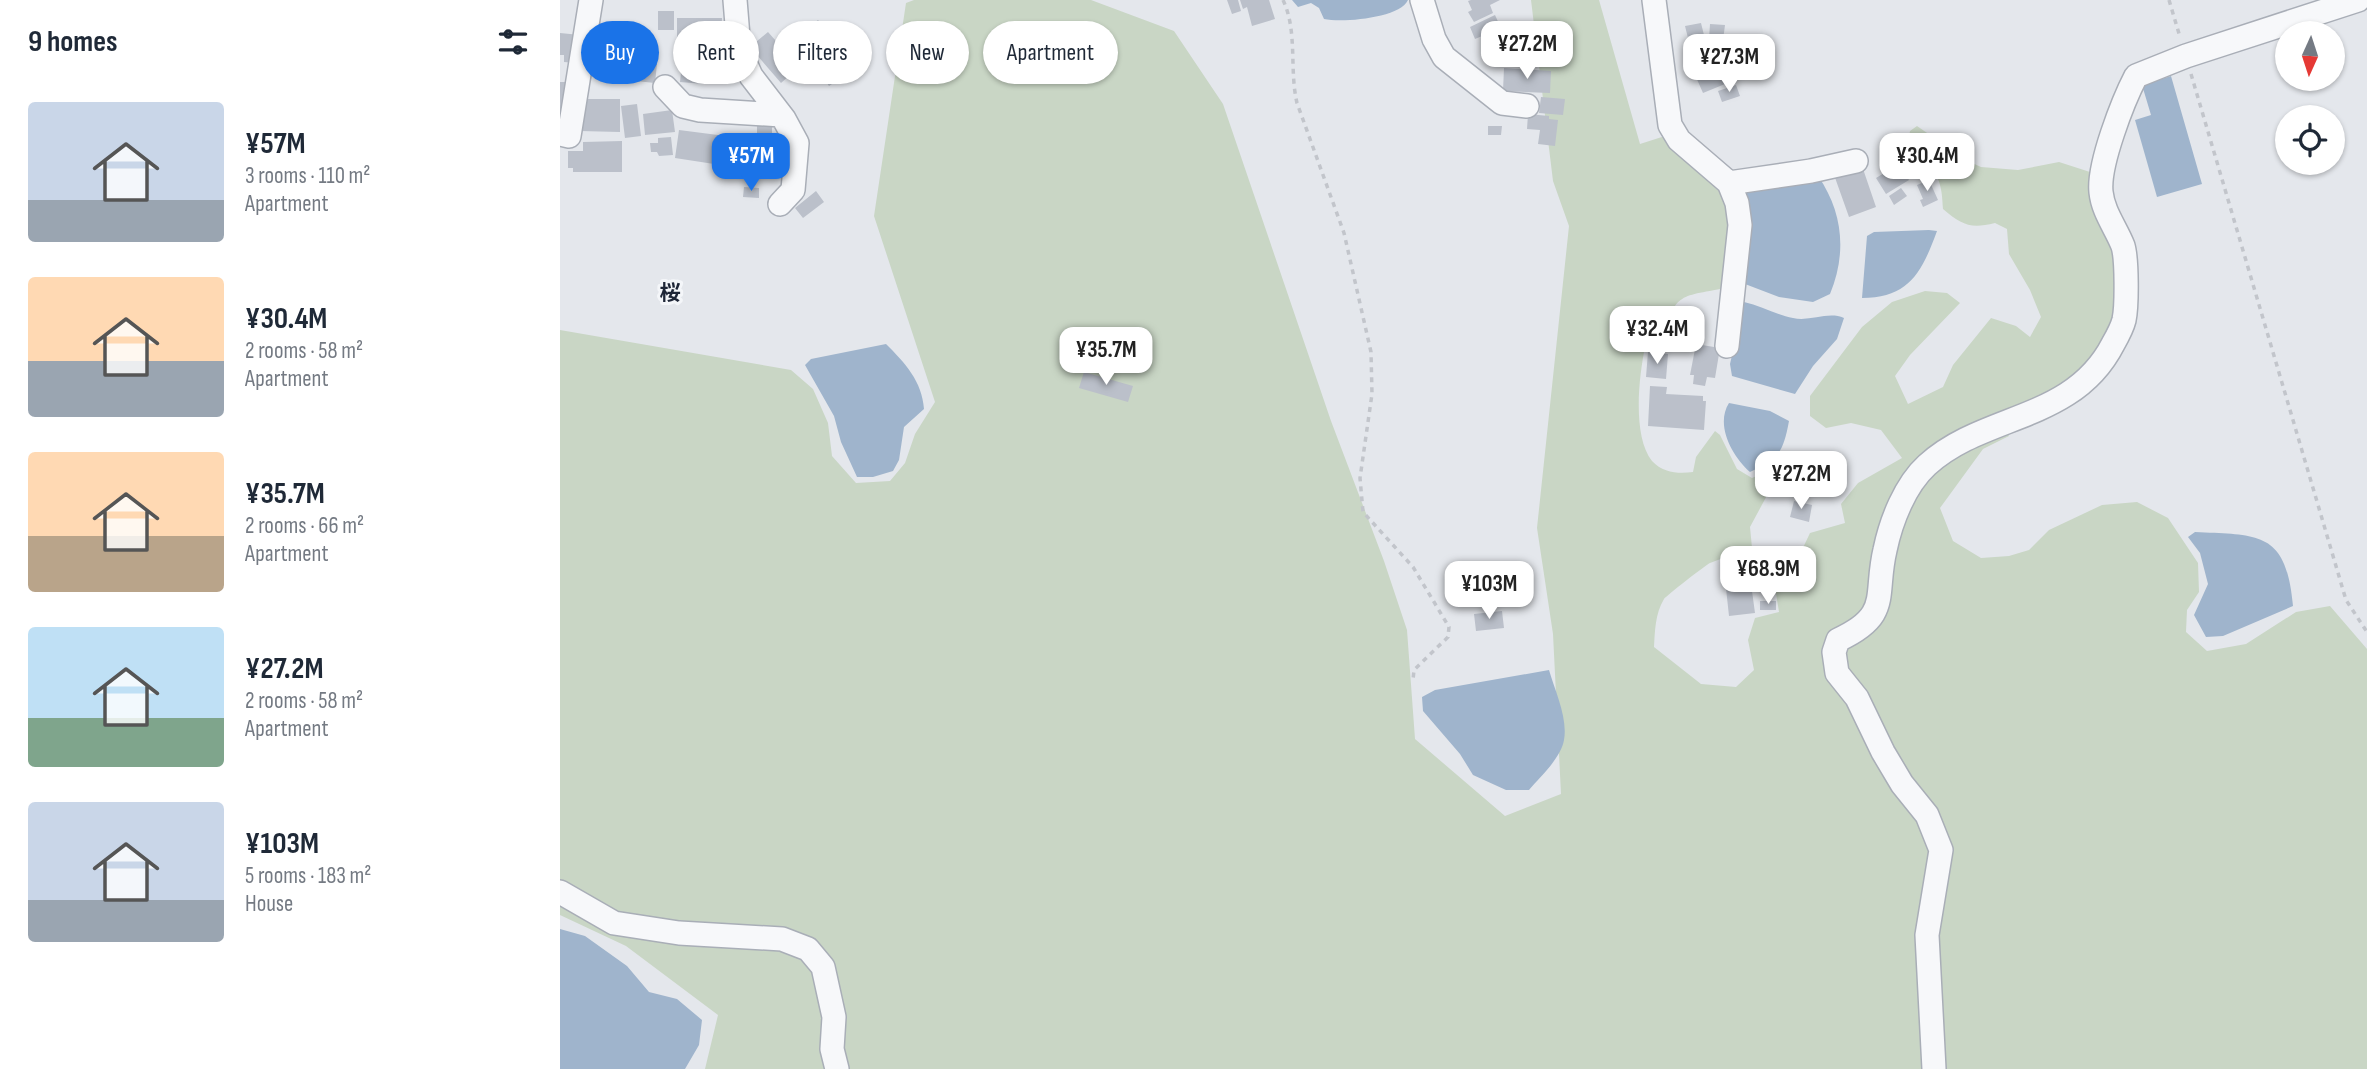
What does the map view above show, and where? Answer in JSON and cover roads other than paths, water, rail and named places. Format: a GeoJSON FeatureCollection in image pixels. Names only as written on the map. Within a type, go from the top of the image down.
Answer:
{"type":"FeatureCollection","features":[{"type":"Feature","properties":{"kind":"street"},"geometry":{"type":"LineString","coordinates":[[560,134],[569,136],[591,0]]}},
{"type":"Feature","properties":{"kind":"street"},"geometry":{"type":"LineString","coordinates":[[735,0],[739,48],[751,76],[781,115],[797,144],[793,190],[780,204]]}},
{"type":"Feature","properties":{"kind":"street"},"geometry":{"type":"LineString","coordinates":[[1422,0],[1434,39],[1444,57],[1502,103],[1527,106]]}},
{"type":"Feature","properties":{"kind":"street"},"geometry":{"type":"LineString","coordinates":[[1654,0],[1670,125],[1679,140],[1729,183],[1737,203],[1740,225],[1727,346]]}},
{"type":"Feature","properties":{"kind":"street"},"geometry":{"type":"LineString","coordinates":[[1934,1069],[1927,934],[1941,850],[1927,815],[1902,784],[1857,698],[1837,673],[1833,652],[1838,640],[1861,630],[1880,604],[1887,542],[1893,523],[1919,472],[1941,452],[1962,440],[2034,413],[2075,390],[2104,362],[2124,319],[2123,247],[2109,220],[2101,191],[2108,151],[2125,97],[2136,76],[2186,56],[2358,0]]}},
{"type":"Feature","properties":{"kind":"street"},"geometry":{"type":"LineString","coordinates":[[665,87],[683,106],[700,110],[781,115]]}},
{"type":"Feature","properties":{"kind":"street"},"geometry":{"type":"LineString","coordinates":[[1729,183],[1811,172],[1856,161]]}},
{"type":"Feature","properties":{"kind":"street"},"geometry":{"type":"LineString","coordinates":[[560,892],[614,923],[679,933],[782,939],[808,948],[823,967],[834,1017],[832,1049],[837,1069]]}},
{"type":"Feature","properties":{"kind":"water"},"geometry":{"type":"Polygon","coordinates":[[[1292,0],[1408,0],[1403,6],[1383,15],[1344,20],[1324,19],[1319,8],[1311,3],[1298,7],[1292,0]]]}},
{"type":"Feature","properties":{"kind":"water"},"geometry":{"type":"Polygon","coordinates":[[[2171,76],[2202,184],[2157,197],[2135,120],[2151,115],[2142,85],[2171,76]]]}},
{"type":"Feature","properties":{"kind":"water"},"geometry":{"type":"Polygon","coordinates":[[[1818,176],[1833,204],[1840,233],[1839,263],[1830,294],[1813,302],[1779,297],[1745,284],[1742,189],[1818,176]]]}},
{"type":"Feature","properties":{"kind":"water"},"geometry":{"type":"Polygon","coordinates":[[[1937,231],[1926,259],[1912,280],[1891,293],[1862,298],[1867,236],[1874,232],[1937,231]]]}},
{"type":"Feature","properties":{"kind":"water"},"geometry":{"type":"Polygon","coordinates":[[[1744,302],[1793,318],[1844,318],[1837,339],[1813,366],[1795,394],[1732,376],[1730,364],[1744,302]]]}},
{"type":"Feature","properties":{"kind":"water"},"geometry":{"type":"Polygon","coordinates":[[[886,344],[916,381],[924,409],[904,427],[899,460],[893,471],[873,477],[857,477],[841,442],[834,416],[805,365],[811,359],[886,344]]]}},
{"type":"Feature","properties":{"kind":"water"},"geometry":{"type":"Polygon","coordinates":[[[1729,403],[1770,411],[1789,421],[1782,448],[1774,458],[1750,472],[1737,458],[1728,440],[1724,421],[1729,403]]]}},
{"type":"Feature","properties":{"kind":"water"},"geometry":{"type":"Polygon","coordinates":[[[2195,532],[2237,534],[2266,542],[2284,564],[2293,606],[2223,636],[2206,637],[2194,615],[2208,584],[2200,553],[2188,537],[2195,532]]]}},
{"type":"Feature","properties":{"kind":"water"},"geometry":{"type":"Polygon","coordinates":[[[1549,670],[1563,714],[1564,740],[1555,760],[1529,790],[1506,790],[1473,775],[1460,754],[1423,711],[1422,697],[1435,690],[1549,670]]]}},
{"type":"Feature","properties":{"kind":"water"},"geometry":{"type":"Polygon","coordinates":[[[560,929],[585,936],[627,966],[649,992],[677,999],[702,1020],[699,1045],[685,1069],[560,1069],[560,929]]]}},
{"type":"Feature","properties":{"kind":"district","name":"桜"},"geometry":{"type":"Point","coordinates":[670,293]}}]}
